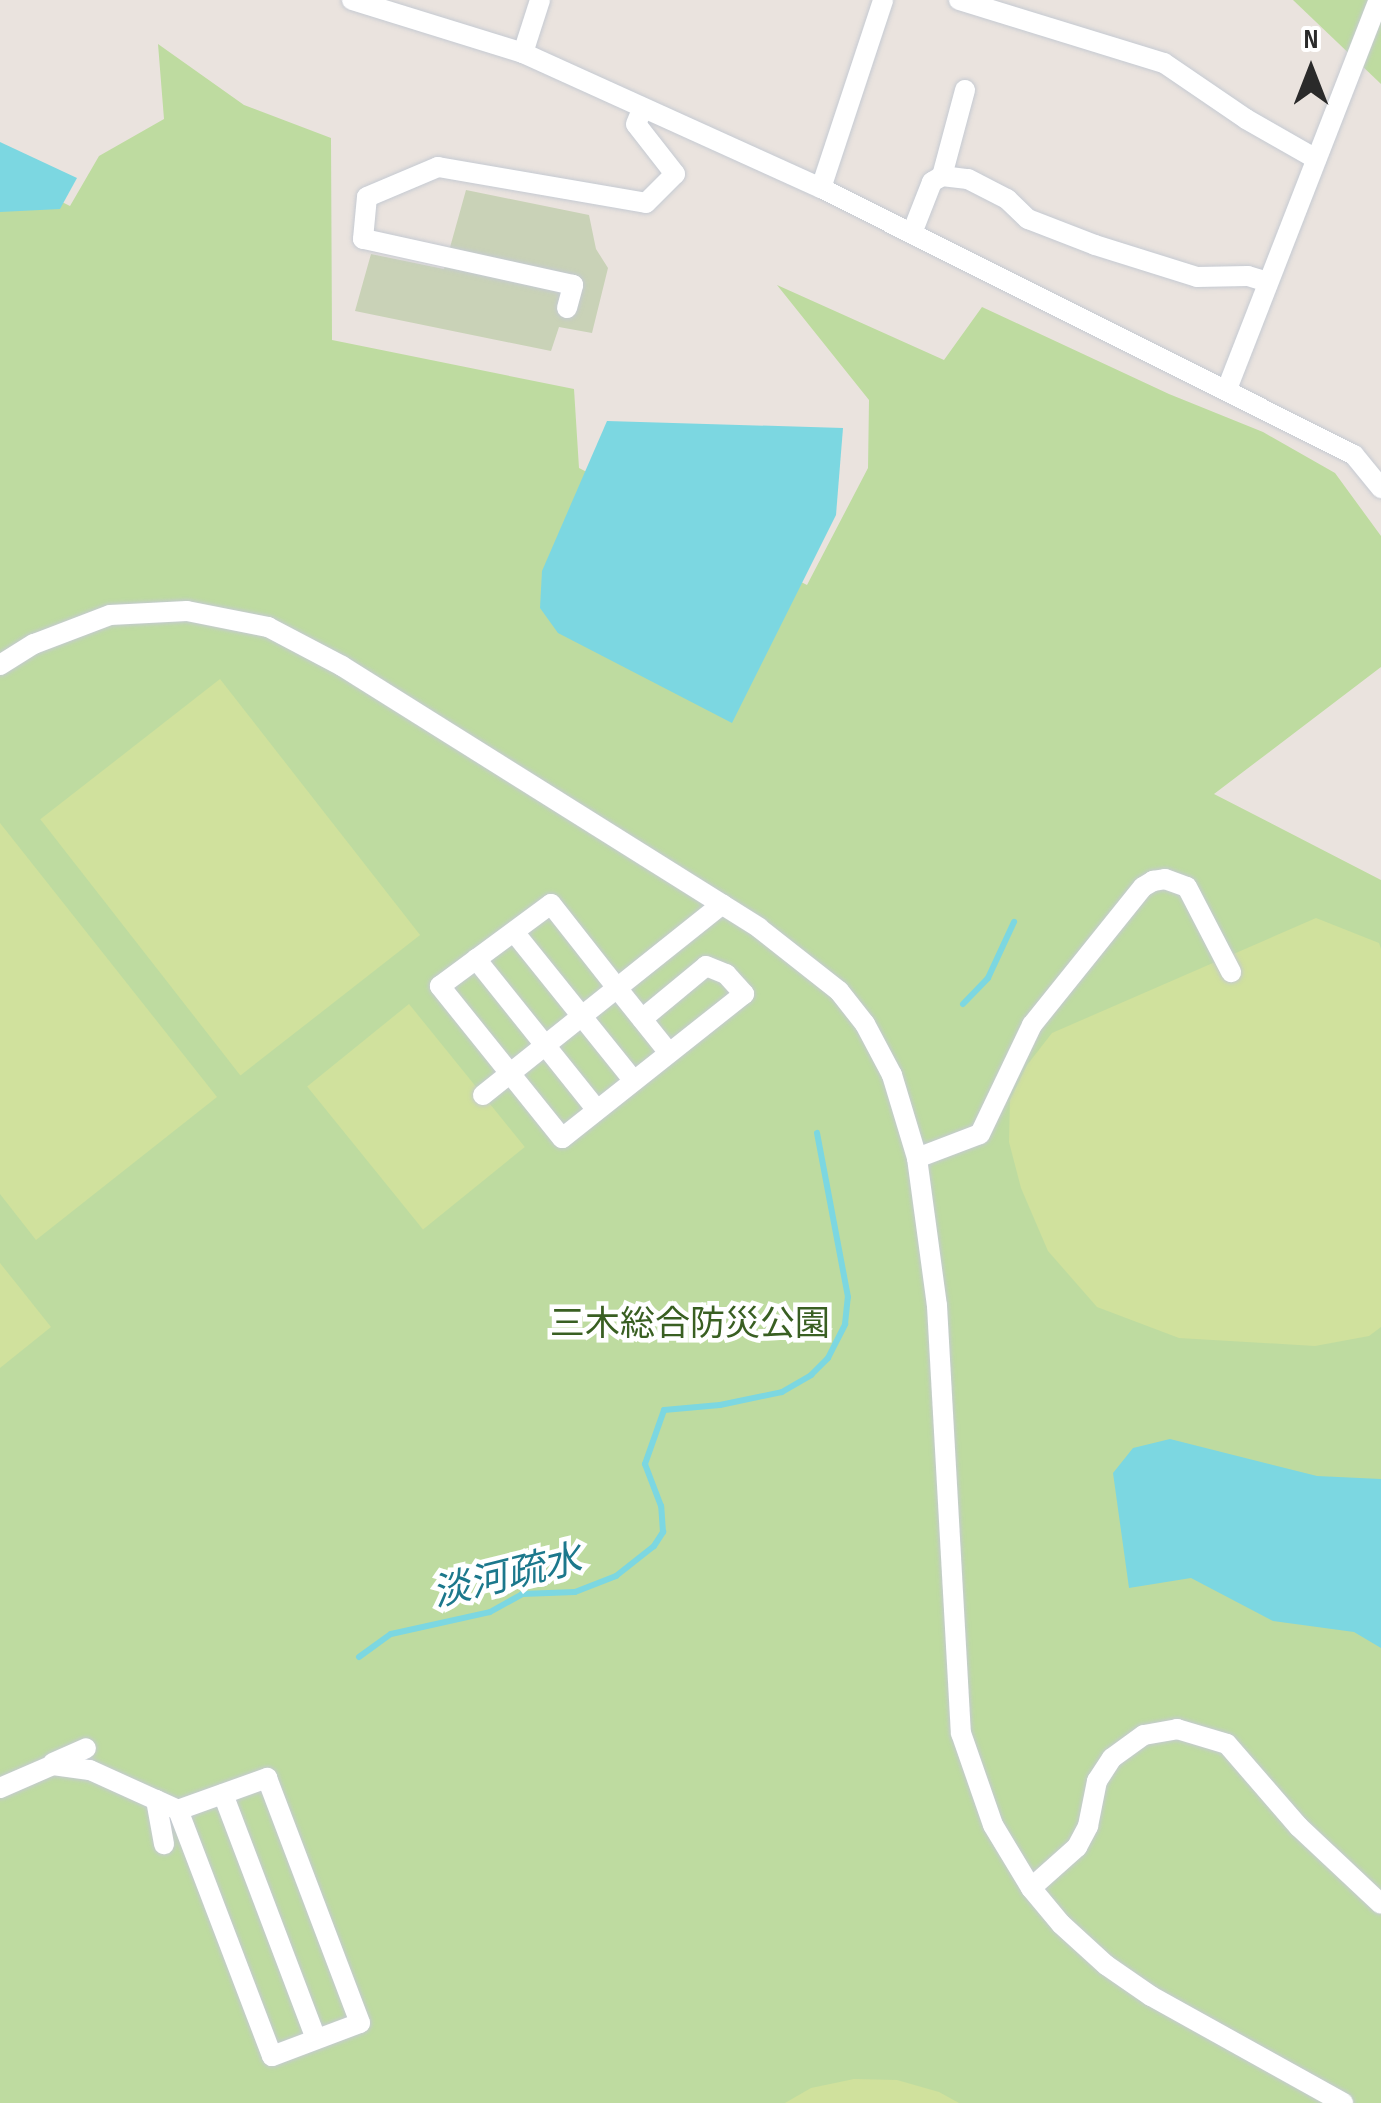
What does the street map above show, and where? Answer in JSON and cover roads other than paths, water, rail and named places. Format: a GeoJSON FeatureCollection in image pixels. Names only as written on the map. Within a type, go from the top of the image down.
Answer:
{"type":"FeatureCollection","features":[{"type":"Feature","properties":{"kind":"street"},"geometry":{"type":"LineString","coordinates":[[352,0],[522,53],[821,188],[1354,455],[1381,488]]}},
{"type":"Feature","properties":{"kind":"street"},"geometry":{"type":"LineString","coordinates":[[522,53],[540,0]]}},
{"type":"Feature","properties":{"kind":"street"},"geometry":{"type":"LineString","coordinates":[[821,188],[883,0]]}},
{"type":"Feature","properties":{"kind":"street"},"geometry":{"type":"LineString","coordinates":[[959,0],[1164,62],[1246,120],[1316,158]]}},
{"type":"Feature","properties":{"kind":"street"},"geometry":{"type":"LineString","coordinates":[[1227,389],[1379,0]]}},
{"type":"Feature","properties":{"kind":"street"},"geometry":{"type":"LineString","coordinates":[[942,176],[965,90]]}},
{"type":"Feature","properties":{"kind":"street"},"geometry":{"type":"LineString","coordinates":[[567,308],[572,285],[363,238],[367,196],[438,167],[646,204],[675,174],[636,124],[642,110]]}},
{"type":"Feature","properties":{"kind":"street"},"geometry":{"type":"LineString","coordinates":[[912,233],[932,182],[942,176],[968,180],[1007,199],[1028,219],[1094,245],[1197,277],[1248,276],[1268,282]]}},
{"type":"Feature","properties":{"kind":"street"},"geometry":{"type":"LineString","coordinates":[[0,665],[34,644],[110,615],[187,612],[268,627],[342,666],[722,904],[795,953],[848,1002],[876,1042],[896,1083],[917,1158],[936,1306],[961,1733],[993,1826],[1031,1888],[1070,1933],[1128,1981],[1343,2103]]}},
{"type":"Feature","properties":{"kind":"street"},"geometry":{"type":"LineString","coordinates":[[917,1158],[980,1134],[1032,1025],[1143,887],[1153,881],[1165,878],[1187,887],[1231,972]]}},
{"type":"Feature","properties":{"kind":"street"},"geometry":{"type":"LineString","coordinates":[[642,1019],[706,966],[726,974],[744,994],[562,1138],[440,986],[551,904],[617,988],[669,1053]]}},
{"type":"Feature","properties":{"kind":"street"},"geometry":{"type":"LineString","coordinates":[[483,1095],[722,904]]}},
{"type":"Feature","properties":{"kind":"street"},"geometry":{"type":"LineString","coordinates":[[514,932],[634,1081]]}},
{"type":"Feature","properties":{"kind":"street"},"geometry":{"type":"LineString","coordinates":[[476,959],[598,1110]]}},
{"type":"Feature","properties":{"kind":"street"},"geometry":{"type":"LineString","coordinates":[[1031,1888],[1078,1847],[1088,1826],[1097,1780],[1112,1758],[1144,1735],[1177,1729],[1227,1744],[1299,1827],[1381,1904]]}},
{"type":"Feature","properties":{"kind":"street"},"geometry":{"type":"LineString","coordinates":[[0,1788],[86,1748]]}},
{"type":"Feature","properties":{"kind":"street"},"geometry":{"type":"LineString","coordinates":[[42,1768],[64,1764],[90,1770],[178,1810],[267,1778],[360,2022],[272,2056],[178,1810]]}},
{"type":"Feature","properties":{"kind":"street"},"geometry":{"type":"LineString","coordinates":[[223,1794],[316,2039]]}},
{"type":"Feature","properties":{"kind":"street"},"geometry":{"type":"LineString","coordinates":[[156,1800],[164,1844]]}},
{"type":"Feature","properties":{"kind":"water"},"geometry":{"type":"Polygon","coordinates":[[[0,142],[77,178],[60,209],[0,212],[0,142]]]}},
{"type":"Feature","properties":{"kind":"water"},"geometry":{"type":"Polygon","coordinates":[[[607,421],[843,428],[836,515],[732,723],[558,633],[540,608],[542,571],[607,421]]]}},
{"type":"Feature","properties":{"kind":"water"},"geometry":{"type":"Polygon","coordinates":[[[1170,1439],[1317,1476],[1381,1479],[1381,1648],[1354,1632],[1273,1621],[1191,1578],[1129,1588],[1113,1473],[1133,1448],[1170,1439]]]}},
{"type":"Feature","properties":{"kind":"waterway","name":"淡河疏水"},"geometry":{"type":"LineString","coordinates":[[963,1004],[988,978],[1014,922]]}},
{"type":"Feature","properties":{"kind":"waterway","name":"淡河疏水"},"geometry":{"type":"LineString","coordinates":[[359,1657],[391,1634],[490,1612],[522,1594],[575,1592],[616,1576],[654,1546],[663,1532],[661,1506],[645,1464],[664,1410],[720,1405],[782,1392],[811,1375],[828,1358],[845,1324],[848,1297],[817,1133]]}},
{"type":"Feature","properties":{"kind":"park label","name":"三木総合防災公園"},"geometry":{"type":"Point","coordinates":[690,1325]}}]}
